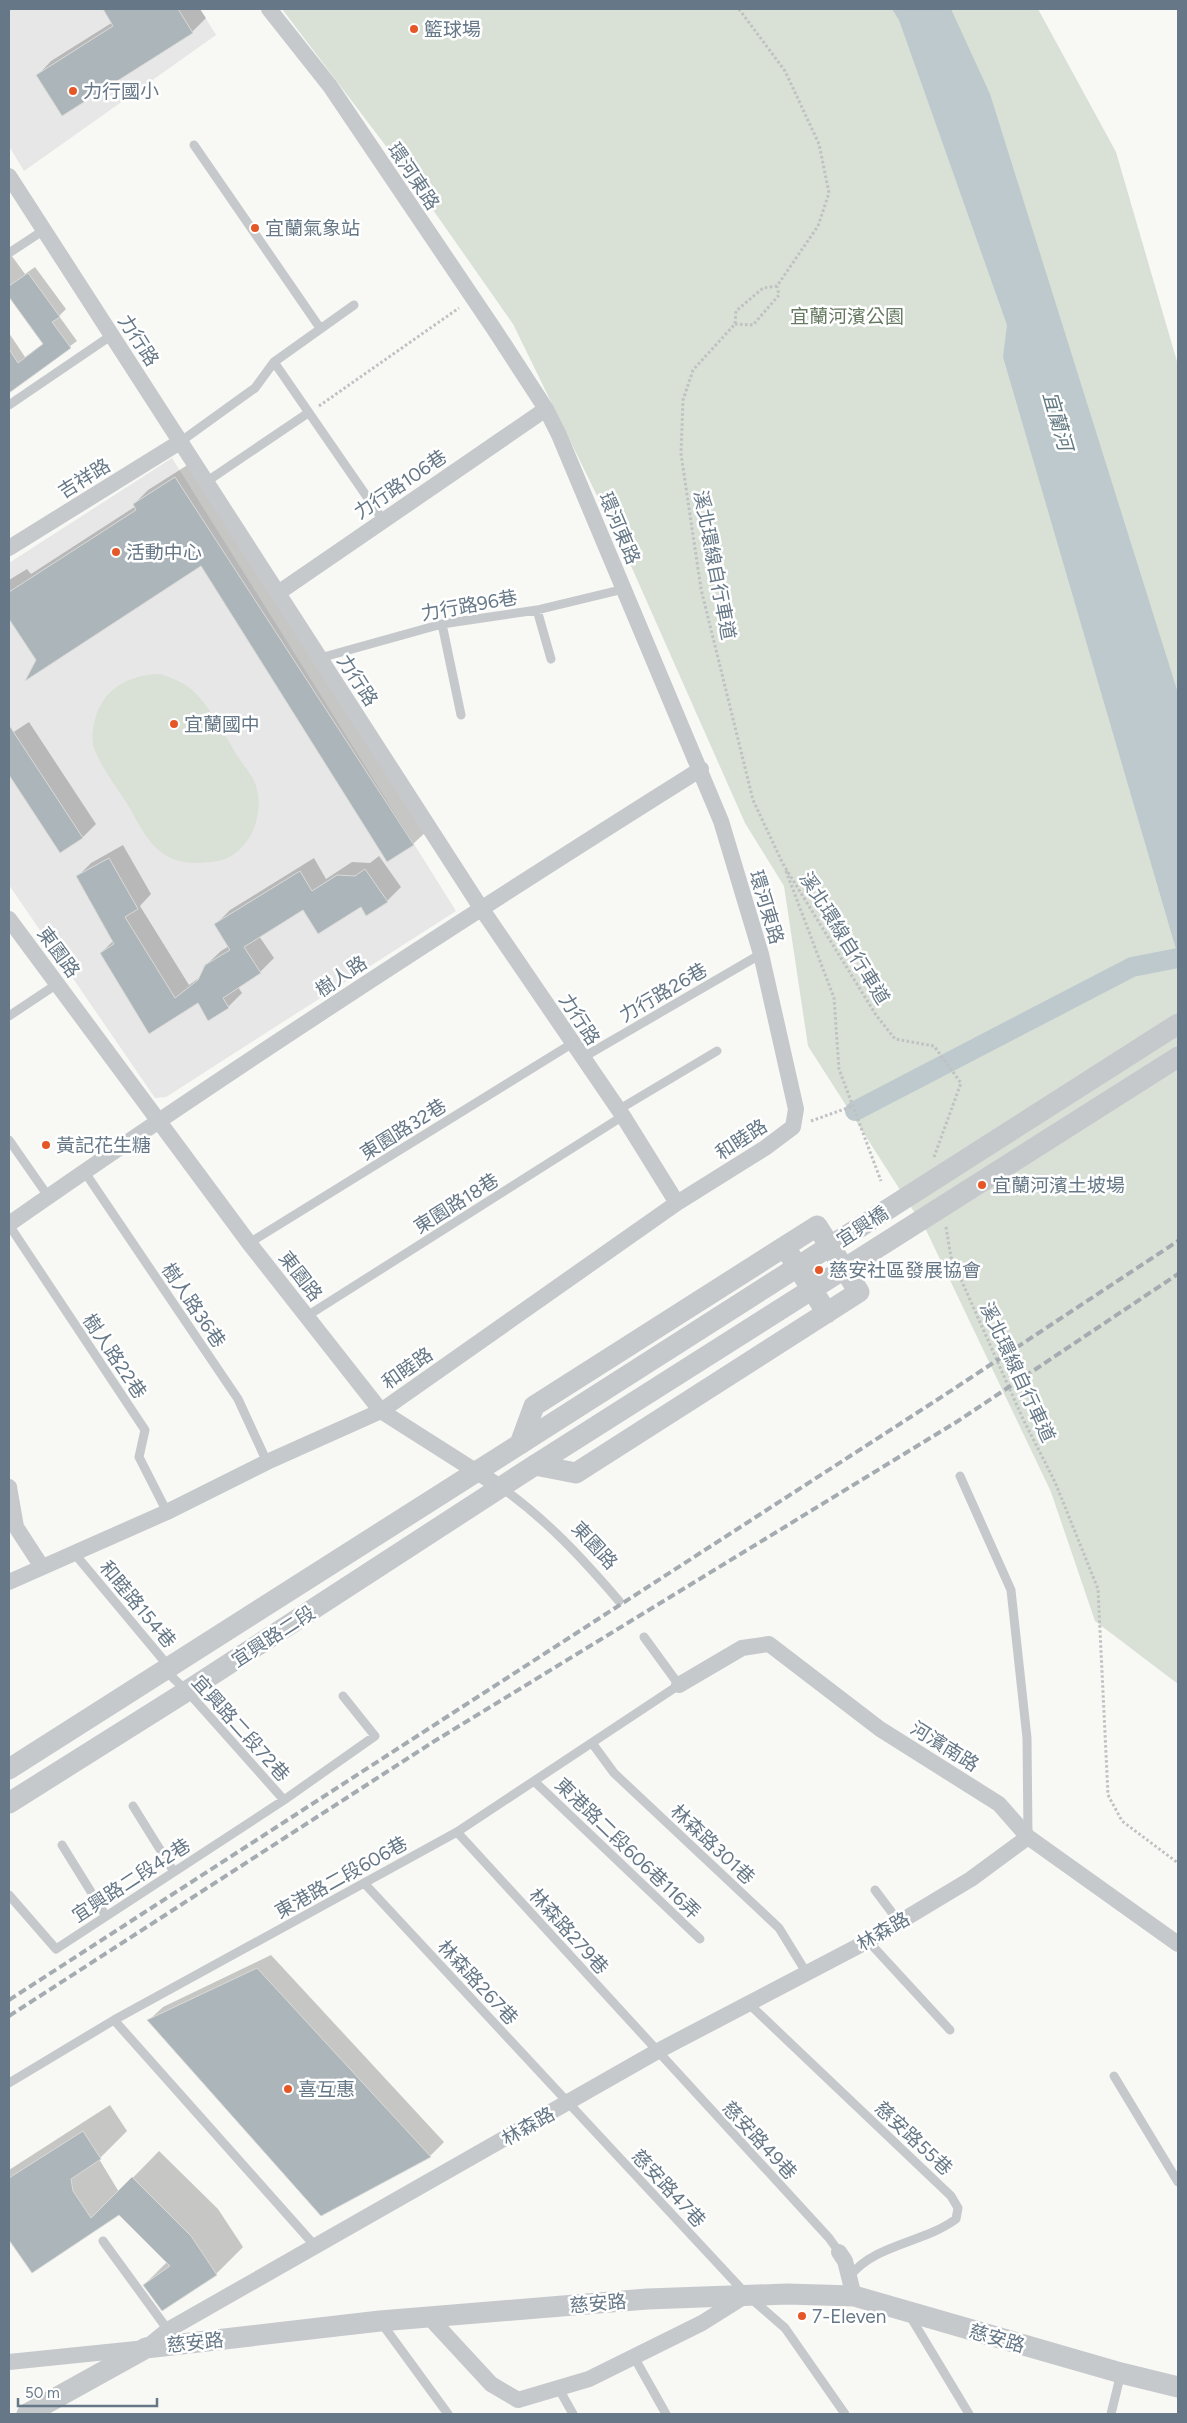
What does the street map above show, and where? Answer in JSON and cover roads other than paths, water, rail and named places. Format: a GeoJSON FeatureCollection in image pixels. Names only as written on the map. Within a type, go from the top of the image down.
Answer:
{"type":"FeatureCollection","features":[{"type":"Feature","properties":{"kind":"street","name":"環河東路"},"geometry":{"type":"LineString","coordinates":[[269,9],[330,86],[546,409],[560,435],[721,821],[761,954],[796,1109],[794,1127]]}},
{"type":"Feature","properties":{"kind":"street","name":"力行路"},"geometry":{"type":"LineString","coordinates":[[9,176],[481,908],[621,1113],[677,1204]]}},
{"type":"Feature","properties":{"kind":"street","name":"力行路106巷"},"geometry":{"type":"LineString","coordinates":[[278,593],[546,409]]}},
{"type":"Feature","properties":{"kind":"street","name":"吉祥路"},"geometry":{"type":"LineString","coordinates":[[9,548],[180,442]]}},
{"type":"Feature","properties":{"kind":"street","name":"樹人路"},"geometry":{"type":"LineString","coordinates":[[9,1225],[158,1121],[481,908],[700,769]]}},
{"type":"Feature","properties":{"kind":"street","name":"東園路"},"geometry":{"type":"LineString","coordinates":[[9,919],[249,1243],[381,1411],[502,1488]]}},
{"type":"Feature","properties":{"kind":"street","name":"宜興橋"},"geometry":{"type":"LineString","coordinates":[[520,1444],[1178,1024]]}},
{"type":"Feature","properties":{"kind":"street","name":"宜興橋"},"geometry":{"type":"LineString","coordinates":[[535,1465],[1178,1057]]}},
{"type":"Feature","properties":{"kind":"street","name":"和睦路"},"geometry":{"type":"LineString","coordinates":[[9,1582],[167,1512],[267,1462],[381,1411],[677,1204],[765,1148],[794,1127]]}},
{"type":"Feature","properties":{"kind":"street"},"geometry":{"type":"LineString","coordinates":[[520,1444],[534,1406],[818,1226],[860,1292],[576,1473],[535,1465]]}},
{"type":"Feature","properties":{"kind":"street"},"geometry":{"type":"LineString","coordinates":[[785,1246],[827,1313]]}},
{"type":"Feature","properties":{"kind":"street","name":"宜興路二段"},"geometry":{"type":"LineString","coordinates":[[9,1803],[177,1679],[476,1470],[520,1444]]}},
{"type":"Feature","properties":{"kind":"street","name":"宜興路二段"},"geometry":{"type":"LineString","coordinates":[[9,1768],[177,1679],[502,1488],[535,1465]]}},
{"type":"Feature","properties":{"kind":"street"},"geometry":{"type":"LineString","coordinates":[[9,1487],[16,1527],[42,1567]]}},
{"type":"Feature","properties":{"kind":"street","name":"河濱南路"},"geometry":{"type":"LineString","coordinates":[[679,1685],[742,1648],[769,1644],[880,1729],[999,1804],[1028,1837],[1178,1944]]}},
{"type":"Feature","properties":{"kind":"street","name":"林森路"},"geometry":{"type":"LineString","coordinates":[[27,2414],[146,2348],[168,2330],[656,2052],[868,1941],[971,1879],[1028,1837]]}},
{"type":"Feature","properties":{"kind":"street"},"geometry":{"type":"LineString","coordinates":[[839,2252],[852,2286]]}},
{"type":"Feature","properties":{"kind":"street","name":"慈安路"},"geometry":{"type":"LineString","coordinates":[[9,2362],[380,2321],[647,2299],[746,2295],[852,2286],[908,2312],[1120,2373],[1178,2387]]}},
{"type":"Feature","properties":{"kind":"street"},"geometry":{"type":"LineString","coordinates":[[430,2318],[491,2384],[518,2400],[590,2379],[702,2323],[746,2295]]}},
{"type":"Feature","properties":{"kind":"lane"},"geometry":{"type":"LineString","coordinates":[[194,145],[320,328]]}},
{"type":"Feature","properties":{"kind":"lane"},"geometry":{"type":"LineString","coordinates":[[9,253],[44,230]]}},
{"type":"Feature","properties":{"kind":"lane"},"geometry":{"type":"LineString","coordinates":[[180,442],[255,388],[274,362],[354,305]]}},
{"type":"Feature","properties":{"kind":"lane"},"geometry":{"type":"LineString","coordinates":[[9,405],[112,335]]}},
{"type":"Feature","properties":{"kind":"lane"},"geometry":{"type":"LineString","coordinates":[[274,362],[308,414],[383,520]]}},
{"type":"Feature","properties":{"kind":"lane"},"geometry":{"type":"LineString","coordinates":[[206,482],[308,414]]}},
{"type":"Feature","properties":{"kind":"lane","name":"力行路96巷"},"geometry":{"type":"LineString","coordinates":[[320,658],[442,624],[537,610],[624,589]]}},
{"type":"Feature","properties":{"kind":"lane"},"geometry":{"type":"LineString","coordinates":[[537,610],[551,659]]}},
{"type":"Feature","properties":{"kind":"lane"},"geometry":{"type":"LineString","coordinates":[[442,624],[461,715]]}},
{"type":"Feature","properties":{"kind":"lane","name":"力行路26巷"},"geometry":{"type":"LineString","coordinates":[[582,1058],[761,954]]}},
{"type":"Feature","properties":{"kind":"lane"},"geometry":{"type":"LineString","coordinates":[[9,1016],[57,984]]}},
{"type":"Feature","properties":{"kind":"lane","name":"東園路32巷"},"geometry":{"type":"LineString","coordinates":[[249,1243],[574,1043]]}},
{"type":"Feature","properties":{"kind":"lane","name":"東園路18巷"},"geometry":{"type":"LineString","coordinates":[[307,1316],[717,1051]]}},
{"type":"Feature","properties":{"kind":"lane"},"geometry":{"type":"LineString","coordinates":[[9,1140],[48,1196]]}},
{"type":"Feature","properties":{"kind":"lane","name":"樹人路36巷"},"geometry":{"type":"LineString","coordinates":[[84,1171],[238,1399],[267,1462]]}},
{"type":"Feature","properties":{"kind":"lane","name":"樹人路22巷"},"geometry":{"type":"LineString","coordinates":[[9,1225],[145,1430],[139,1458],[167,1512]]}},
{"type":"Feature","properties":{"kind":"lane"},"geometry":{"type":"LineString","coordinates":[[960,1476],[1011,1590],[1027,1738],[1028,1837]]}},
{"type":"Feature","properties":{"kind":"lane","name":"東園路"},"geometry":{"type":"LineString","coordinates":[[502,1488],[539,1516],[584,1560],[619,1601]]}},
{"type":"Feature","properties":{"kind":"lane","name":"和睦路154巷"},"geometry":{"type":"LineString","coordinates":[[74,1553],[177,1679]]}},
{"type":"Feature","properties":{"kind":"lane"},"geometry":{"type":"LineString","coordinates":[[644,1637],[679,1685]]}},
{"type":"Feature","properties":{"kind":"lane","name":"宜興路二段72巷"},"geometry":{"type":"LineString","coordinates":[[177,1679],[284,1800]]}},
{"type":"Feature","properties":{"kind":"lane","name":"東港路二段606巷"},"geometry":{"type":"LineString","coordinates":[[9,2083],[114,2020],[457,1832],[679,1685]]}},
{"type":"Feature","properties":{"kind":"lane","name":"宜興路二段42巷"},"geometry":{"type":"LineString","coordinates":[[9,1895],[56,1949],[284,1800],[375,1736],[343,1696]]}},
{"type":"Feature","properties":{"kind":"lane","name":"林森路301巷"},"geometry":{"type":"LineString","coordinates":[[592,1743],[614,1773],[779,1928],[806,1972]]}},
{"type":"Feature","properties":{"kind":"lane","name":"東港路二段606巷116弄"},"geometry":{"type":"LineString","coordinates":[[534,1781],[700,1939]]}},
{"type":"Feature","properties":{"kind":"lane"},"geometry":{"type":"LineString","coordinates":[[133,1806],[174,1872]]}},
{"type":"Feature","properties":{"kind":"lane","name":"林森路279巷"},"geometry":{"type":"LineString","coordinates":[[457,1832],[656,2052]]}},
{"type":"Feature","properties":{"kind":"lane"},"geometry":{"type":"LineString","coordinates":[[62,1845],[106,1916]]}},
{"type":"Feature","properties":{"kind":"lane","name":"林森路267巷"},"geometry":{"type":"LineString","coordinates":[[364,1883],[568,2103]]}},
{"type":"Feature","properties":{"kind":"lane"},"geometry":{"type":"LineString","coordinates":[[875,1890],[899,1922]]}},
{"type":"Feature","properties":{"kind":"lane"},"geometry":{"type":"LineString","coordinates":[[1153,1925],[1178,1934]]}},
{"type":"Feature","properties":{"kind":"lane"},"geometry":{"type":"LineString","coordinates":[[868,1941],[950,2030]]}},
{"type":"Feature","properties":{"kind":"lane","name":"慈安路55巷"},"geometry":{"type":"LineString","coordinates":[[748,2003],[951,2196],[958,2208],[956,2219],[942,2229],[871,2257],[857,2267],[852,2286]]}},
{"type":"Feature","properties":{"kind":"lane"},"geometry":{"type":"LineString","coordinates":[[114,2020],[316,2247]]}},
{"type":"Feature","properties":{"kind":"lane","name":"慈安路49巷"},"geometry":{"type":"LineString","coordinates":[[656,2052],[829,2238],[839,2252]]}},
{"type":"Feature","properties":{"kind":"lane"},"geometry":{"type":"LineString","coordinates":[[1114,2076],[1178,2182]]}},
{"type":"Feature","properties":{"kind":"lane","name":"慈安路47巷"},"geometry":{"type":"LineString","coordinates":[[568,2103],[746,2295],[785,2328],[845,2414]]}},
{"type":"Feature","properties":{"kind":"lane"},"geometry":{"type":"LineString","coordinates":[[103,2241],[168,2330]]}},
{"type":"Feature","properties":{"kind":"lane"},"geometry":{"type":"LineString","coordinates":[[908,2312],[969,2414]]}},
{"type":"Feature","properties":{"kind":"lane"},"geometry":{"type":"LineString","coordinates":[[380,2321],[448,2414]]}},
{"type":"Feature","properties":{"kind":"lane"},"geometry":{"type":"LineString","coordinates":[[634,2357],[666,2414]]}},
{"type":"Feature","properties":{"kind":"lane"},"geometry":{"type":"LineString","coordinates":[[1111,2414],[1120,2373]]}},
{"type":"Feature","properties":{"kind":"lane"},"geometry":{"type":"LineString","coordinates":[[559,2389],[573,2414]]}},
{"type":"Feature","properties":{"kind":"water","name":"宜蘭河"},"geometry":{"type":"Polygon","coordinates":[[[892,9],[951,9],[990,94],[1178,693],[1178,956],[1003,357],[1007,325],[899,20],[892,9]]]}},
{"type":"Feature","properties":{"kind":"waterway"},"geometry":{"type":"LineString","coordinates":[[855,1111],[1132,967],[1178,958]]}},
{"type":"Feature","properties":{"kind":"railway"},"geometry":{"type":"LineString","coordinates":[[9,2000],[943,1396],[1178,1241]]}},
{"type":"Feature","properties":{"kind":"railway"},"geometry":{"type":"LineString","coordinates":[[9,2016],[433,1742],[958,1421],[1178,1274]]}},
{"type":"Feature","properties":{"kind":"place","name":"籃球場"},"geometry":{"type":"Point","coordinates":[414,29]}},
{"type":"Feature","properties":{"kind":"place","name":"力行國小"},"geometry":{"type":"Point","coordinates":[73,91]}},
{"type":"Feature","properties":{"kind":"place","name":"宜蘭氣象站"},"geometry":{"type":"Point","coordinates":[255,228]}},
{"type":"Feature","properties":{"kind":"place","name":"活動中心"},"geometry":{"type":"Point","coordinates":[116,552]}},
{"type":"Feature","properties":{"kind":"place","name":"宜蘭國中"},"geometry":{"type":"Point","coordinates":[174,724]}},
{"type":"Feature","properties":{"kind":"place","name":"黃記花生糖"},"geometry":{"type":"Point","coordinates":[46,1145]}},
{"type":"Feature","properties":{"kind":"place","name":"宜蘭河濱土坡場"},"geometry":{"type":"Point","coordinates":[982,1185]}},
{"type":"Feature","properties":{"kind":"place","name":"慈安社區發展協會"},"geometry":{"type":"Point","coordinates":[819,1270]}},
{"type":"Feature","properties":{"kind":"place","name":"喜互惠"},"geometry":{"type":"Point","coordinates":[288,2089]}},
{"type":"Feature","properties":{"kind":"place","name":"7-Eleven"},"geometry":{"type":"Point","coordinates":[802,2316]}},
{"type":"Feature","properties":{"kind":"park label","name":"宜蘭河濱公園"},"geometry":{"type":"Point","coordinates":[847,316]}}]}
